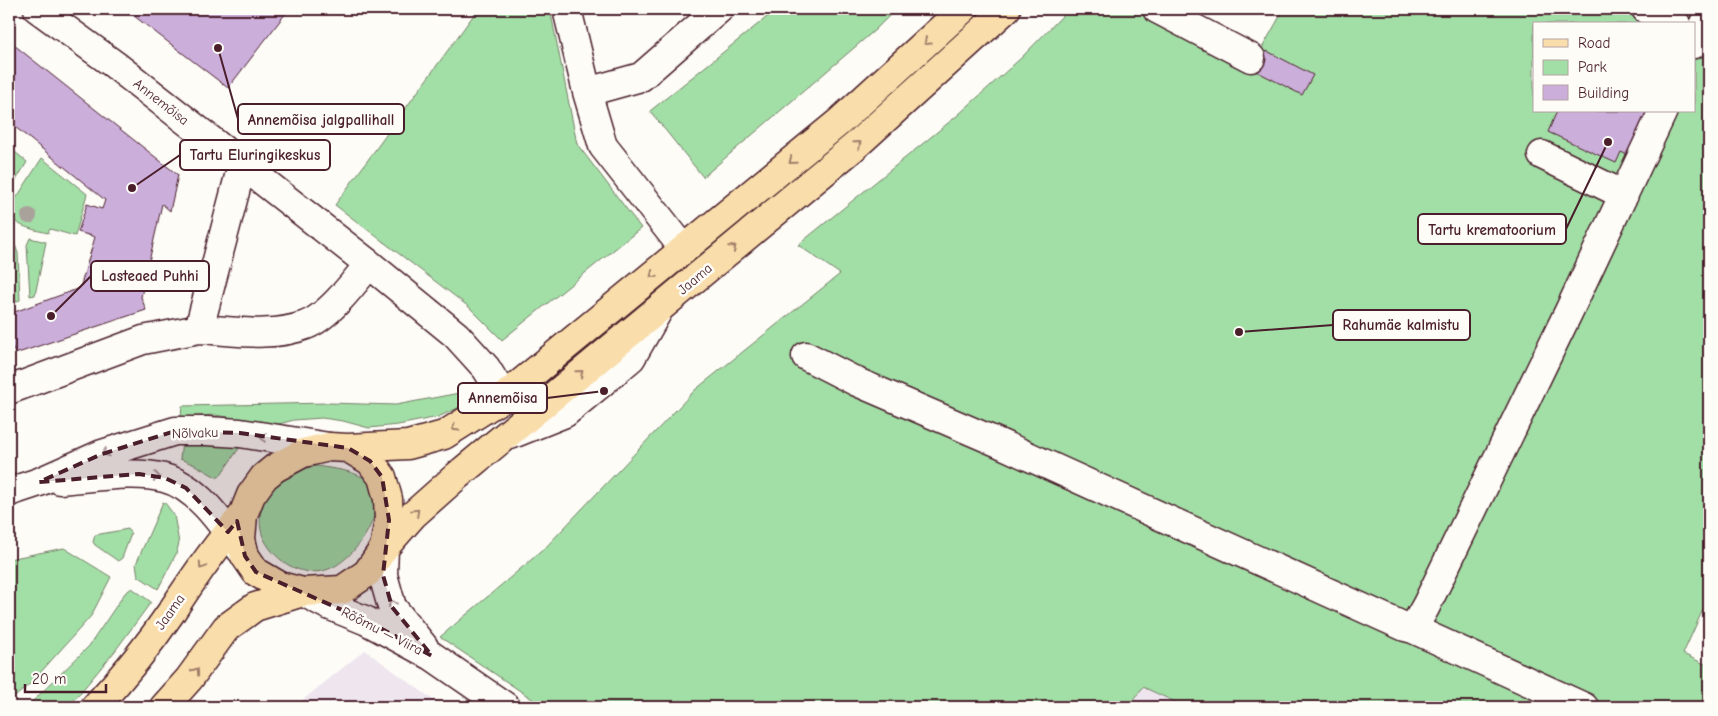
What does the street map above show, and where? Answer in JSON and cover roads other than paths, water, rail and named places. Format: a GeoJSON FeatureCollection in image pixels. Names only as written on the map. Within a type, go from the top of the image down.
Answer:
{"type":"FeatureCollection","features":[{"type":"Feature","properties":{"kind":"main road"},"geometry":{"type":"LineString","coordinates":[[303,592],[280,586],[256,572],[245,556],[235,523],[264,477],[275,468],[303,454],[338,448],[408,445],[444,435],[504,397],[838,122],[963,9]]}},
{"type":"Feature","properties":{"kind":"main road","name":"Jaama"},"geometry":{"type":"LineString","coordinates":[[384,548],[413,515],[501,438],[854,147],[1006,9]]}},
{"type":"Feature","properties":{"kind":"main road"},"geometry":{"type":"LineString","coordinates":[[164,707],[189,679],[226,628],[254,607],[303,592],[342,590],[367,573],[384,548],[389,520],[388,500],[382,477],[370,460],[338,448]]}},
{"type":"Feature","properties":{"kind":"main road","name":"Jaama"},"geometry":{"type":"LineString","coordinates":[[95,707],[121,679],[172,611],[213,550],[235,523]]}},
{"type":"Feature","properties":{"kind":"street","name":"Annemõisa"},"geometry":{"type":"LineString","coordinates":[[38,9],[115,65],[369,264],[456,335],[486,368],[504,397]]}},
{"type":"Feature","properties":{"kind":"street"},"geometry":{"type":"LineString","coordinates":[[567,9],[587,92],[603,146],[684,249]]}},
{"type":"Feature","properties":{"kind":"street"},"geometry":{"type":"LineString","coordinates":[[587,92],[641,78],[719,9]]}},
{"type":"Feature","properties":{"kind":"street"},"geometry":{"type":"LineString","coordinates":[[1157,9],[1252,58]]}},
{"type":"Feature","properties":{"kind":"street"},"geometry":{"type":"LineString","coordinates":[[1646,9],[1676,22]]}},
{"type":"Feature","properties":{"kind":"street"},"geometry":{"type":"LineString","coordinates":[[1413,629],[1515,423],[1663,112]]}},
{"type":"Feature","properties":{"kind":"street"},"geometry":{"type":"LineString","coordinates":[[1542,155],[1624,195]]}},
{"type":"Feature","properties":{"kind":"street"},"geometry":{"type":"LineString","coordinates":[[200,329],[242,165]]}},
{"type":"Feature","properties":{"kind":"street"},"geometry":{"type":"LineString","coordinates":[[9,390],[143,340],[200,329],[238,332],[278,332],[307,325],[332,307],[369,264]]}},
{"type":"Feature","properties":{"kind":"street"},"geometry":{"type":"LineString","coordinates":[[806,356],[857,382],[999,443],[1584,707]]}},
{"type":"Feature","properties":{"kind":"street","name":"Nõlvaku"},"geometry":{"type":"LineString","coordinates":[[9,492],[39,482],[102,454],[175,431],[240,433],[338,448]]}},
{"type":"Feature","properties":{"kind":"street","name":"Nõlvaku"},"geometry":{"type":"LineString","coordinates":[[39,482],[139,474],[165,478],[186,488],[213,512],[235,523]]}},
{"type":"Feature","properties":{"kind":"street","name":"Rõõmu — Viira"},"geometry":{"type":"LineString","coordinates":[[384,548],[383,575],[392,607],[432,656]]}},
{"type":"Feature","properties":{"kind":"street","name":"Rõõmu — Viira"},"geometry":{"type":"LineString","coordinates":[[303,592],[328,605],[367,621],[395,638],[432,656]]}},
{"type":"Feature","properties":{"kind":"street"},"geometry":{"type":"LineString","coordinates":[[432,656],[506,707]]}},
{"type":"Feature","properties":{"kind":"place","name":"Annemõisa jalgpallihall"},"geometry":{"type":"Point","coordinates":[218,48]}},
{"type":"Feature","properties":{"kind":"place","name":"Tartu krematoorium"},"geometry":{"type":"Point","coordinates":[1608,142]}},
{"type":"Feature","properties":{"kind":"place","name":"Tartu Eluringikeskus"},"geometry":{"type":"Point","coordinates":[132,188]}},
{"type":"Feature","properties":{"kind":"place","name":"Lasteaed Puhhi"},"geometry":{"type":"Point","coordinates":[51,316]}},
{"type":"Feature","properties":{"kind":"place","name":"Rahumäe kalmistu"},"geometry":{"type":"Point","coordinates":[1239,332]}},
{"type":"Feature","properties":{"kind":"place","name":"Annemõisa"},"geometry":{"type":"Point","coordinates":[604,391]}}]}
